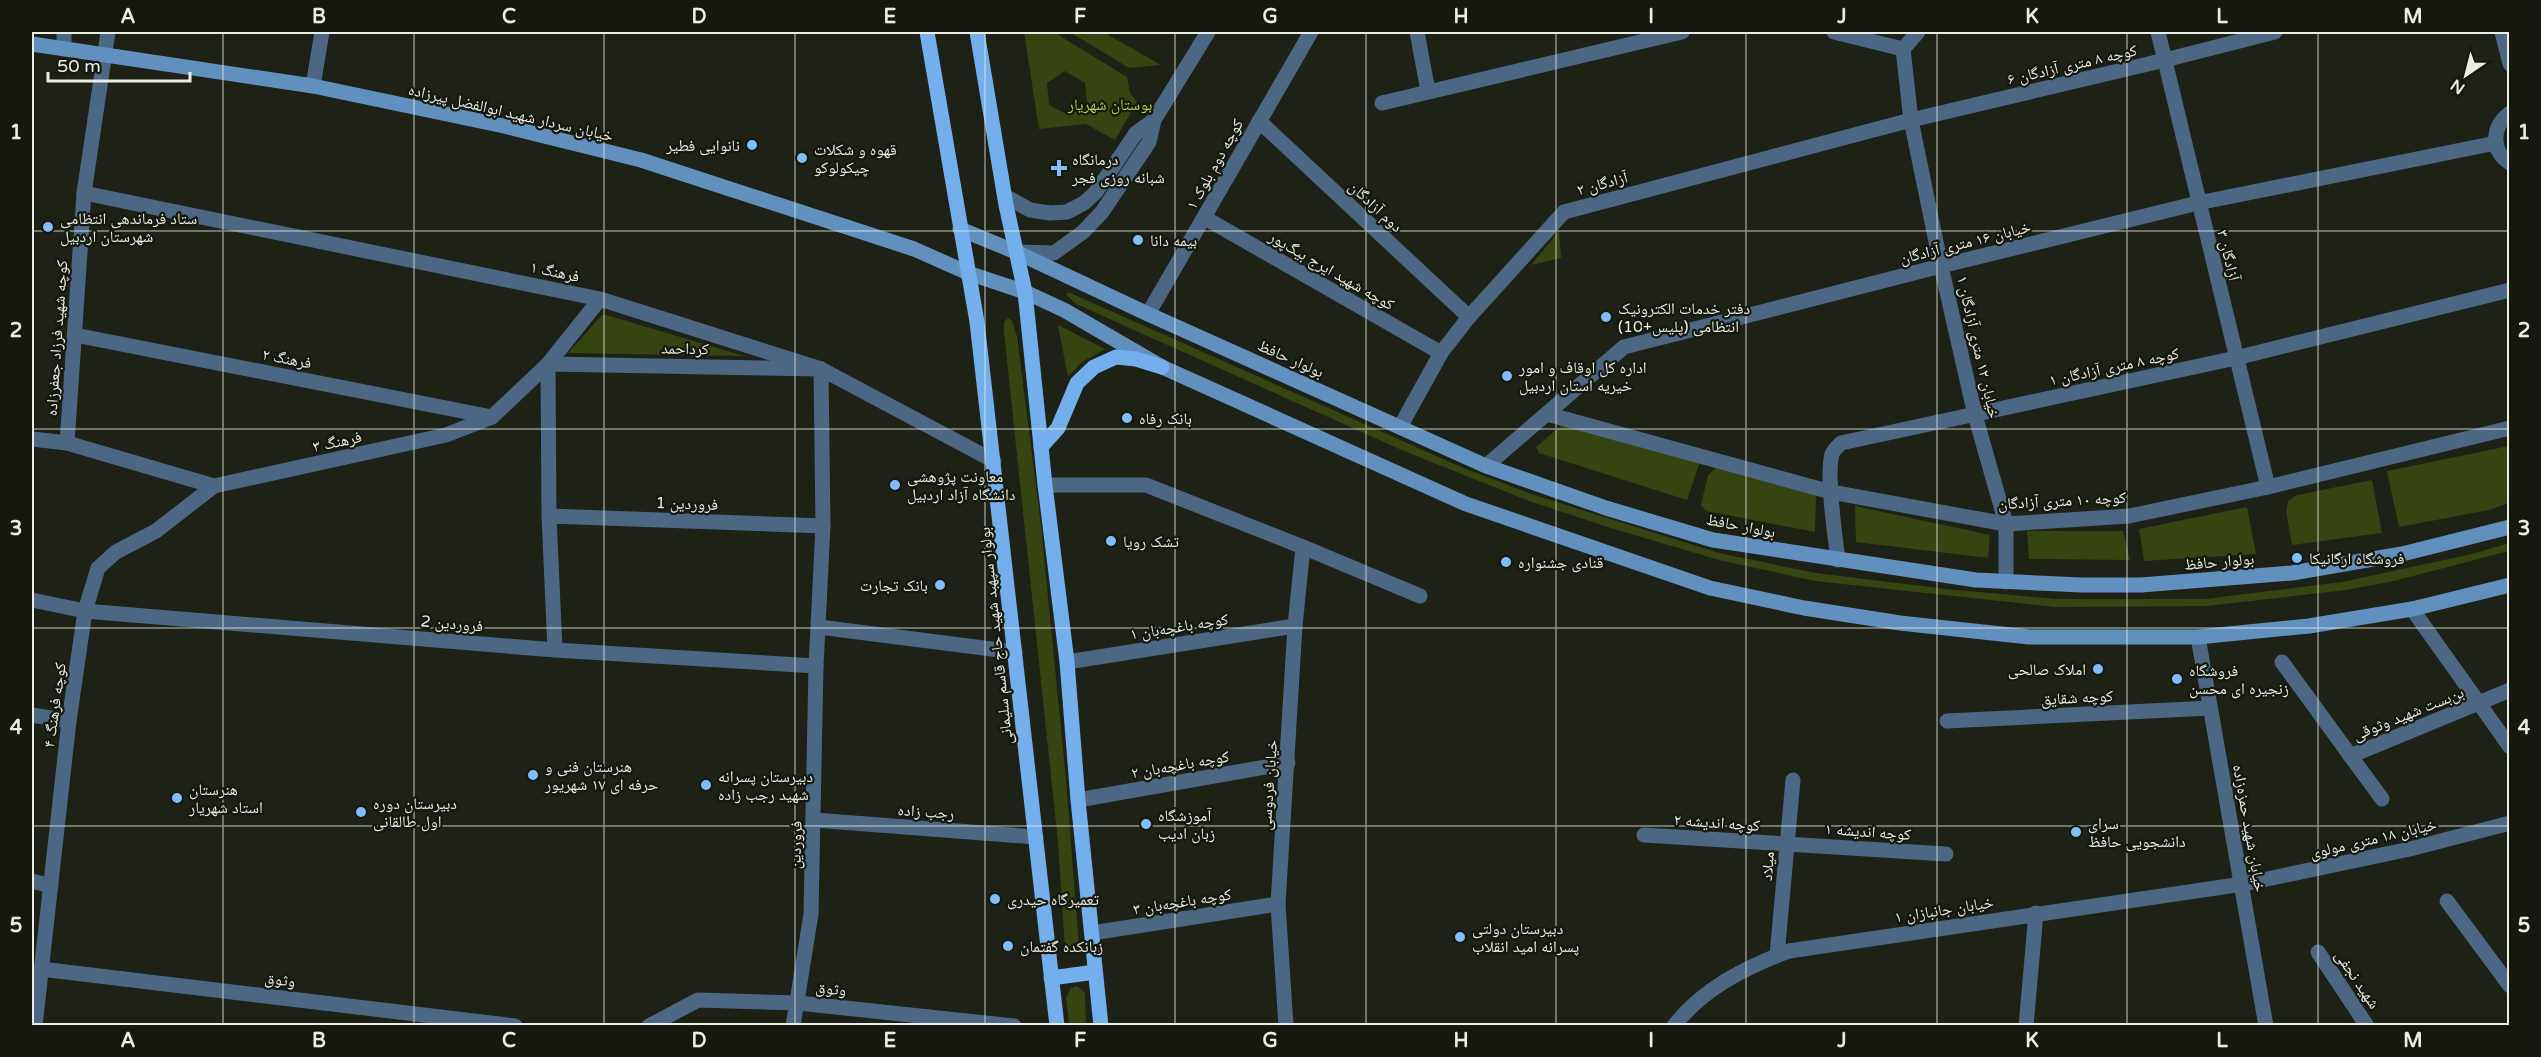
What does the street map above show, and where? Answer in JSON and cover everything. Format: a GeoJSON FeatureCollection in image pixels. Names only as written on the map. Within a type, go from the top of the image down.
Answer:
{"type":"FeatureCollection","features":[{"type":"Feature","properties":{"kind":"main road","name":"بولوار سپهبد شهید حاج قاسم سلیمانی"},"geometry":{"type":"LineString","coordinates":[[927,32],[977,322],[1057,1026]]}},
{"type":"Feature","properties":{"kind":"main road"},"geometry":{"type":"LineString","coordinates":[[977,32],[1005,195],[1025,292],[1045,486],[1067,662],[1078,800],[1101,1026]]}},
{"type":"Feature","properties":{"kind":"main road","name":"خیابان سردار شهید ابوالفضل پیرزاده"},"geometry":{"type":"LineString","coordinates":[[32,45],[313,86],[504,126],[642,160],[914,249],[968,273],[1025,292]]}},
{"type":"Feature","properties":{"kind":"main road","name":"بولوار حافظ"},"geometry":{"type":"LineString","coordinates":[[960,229],[1016,252],[1486,466],[1606,508],[1713,540],[1976,580],[2141,585],[2292,573],[2402,554],[2510,527]]}},
{"type":"Feature","properties":{"kind":"main road"},"geometry":{"type":"LineString","coordinates":[[1025,292],[1064,310],[1162,368]]}},
{"type":"Feature","properties":{"kind":"main road"},"geometry":{"type":"LineString","coordinates":[[1041,447],[1058,428],[1077,383],[1094,367],[1116,357],[1136,359],[1162,368],[1466,504],[1710,588],[1804,609],[1900,623],[2029,637],[2198,637],[2308,626],[2412,609],[2510,585]]}},
{"type":"Feature","properties":{"kind":"main road"},"geometry":{"type":"LineString","coordinates":[[1051,978],[1095,972]]}},
{"type":"Feature","properties":{"kind":"street"},"geometry":{"type":"LineString","coordinates":[[64,32],[64,49]]}},
{"type":"Feature","properties":{"kind":"street","name":"کوچه شهید فرزاد جعفرزاده"},"geometry":{"type":"LineString","coordinates":[[67,443],[84,193],[108,32]]}},
{"type":"Feature","properties":{"kind":"street"},"geometry":{"type":"LineString","coordinates":[[313,86],[322,32]]}},
{"type":"Feature","properties":{"kind":"street"},"geometry":{"type":"LineString","coordinates":[[1016,252],[1054,253],[1083,232],[1102,212],[1149,142],[1154,120],[1209,32]]}},
{"type":"Feature","properties":{"kind":"street","name":"کوچه دوم بلوک ۱"},"geometry":{"type":"LineString","coordinates":[[1148,314],[1311,32]]}},
{"type":"Feature","properties":{"kind":"street"},"geometry":{"type":"LineString","coordinates":[[1417,32],[1428,91]]}},
{"type":"Feature","properties":{"kind":"street"},"geometry":{"type":"LineString","coordinates":[[1382,103],[1682,32]]}},
{"type":"Feature","properties":{"kind":"street"},"geometry":{"type":"LineString","coordinates":[[1834,32],[1903,49],[1918,32]]}},
{"type":"Feature","properties":{"kind":"street","name":"آزادگان ۳"},"geometry":{"type":"LineString","coordinates":[[2158,32],[2268,487]]}},
{"type":"Feature","properties":{"kind":"street","name":"کوچه ۸ متری آزادگان ۶"},"geometry":{"type":"LineString","coordinates":[[1911,120],[2275,32]]}},
{"type":"Feature","properties":{"kind":"street"},"geometry":{"type":"LineString","coordinates":[[2502,32],[2510,64]]}},
{"type":"Feature","properties":{"kind":"street","name":"خیابان ۱۲ متری آزادگان ۱"},"geometry":{"type":"LineString","coordinates":[[1903,49],[1911,120],[1941,266],[1975,415],[2006,524],[2006,582]]}},
{"type":"Feature","properties":{"kind":"street"},"geometry":{"type":"LineString","coordinates":[[2510,113],[2498,125],[2496,143],[2499,153],[2510,163]]}},
{"type":"Feature","properties":{"kind":"street"},"geometry":{"type":"LineString","coordinates":[[1005,195],[1030,210],[1050,213],[1067,212],[1084,203],[1096,192],[1136,133],[1154,120]]}},
{"type":"Feature","properties":{"kind":"street","name":"آزادگان ۲"},"geometry":{"type":"LineString","coordinates":[[1400,427],[1441,353],[1469,317],[1564,212],[1911,120]]}},
{"type":"Feature","properties":{"kind":"street","name":"دوم آزادگان"},"geometry":{"type":"LineString","coordinates":[[1258,121],[1469,317]]}},
{"type":"Feature","properties":{"kind":"street","name":"خیابان ۱۶ متری آزادگان"},"geometry":{"type":"LineString","coordinates":[[1486,466],[1624,347],[2198,203],[2496,143]]}},
{"type":"Feature","properties":{"kind":"street","name":"فرهنگ ۱"},"geometry":{"type":"LineString","coordinates":[[84,193],[600,299],[821,369],[994,461]]}},
{"type":"Feature","properties":{"kind":"street","name":"کوچه شهید ایرج بیگ‌پور"},"geometry":{"type":"LineString","coordinates":[[1204,218],[1441,353]]}},
{"type":"Feature","properties":{"kind":"street","name":"کوچه ۸ متری آزادگان ۱"},"geometry":{"type":"LineString","coordinates":[[1838,560],[1832,492],[1833,453],[1841,443],[2236,358],[2510,290]]}},
{"type":"Feature","properties":{"kind":"street","name":"فرهنگ ۳"},"geometry":{"type":"LineString","coordinates":[[32,439],[67,443],[214,486],[446,435],[492,417],[548,364],[600,299]]}},
{"type":"Feature","properties":{"kind":"street","name":"فرهنگ ۲"},"geometry":{"type":"LineString","coordinates":[[75,335],[492,417]]}},
{"type":"Feature","properties":{"kind":"street"},"geometry":{"type":"LineString","coordinates":[[548,364],[549,516],[555,650]]}},
{"type":"Feature","properties":{"kind":"street","name":"کرداحمد"},"geometry":{"type":"LineString","coordinates":[[548,364],[821,369]]}},
{"type":"Feature","properties":{"kind":"street","name":"فروردین"},"geometry":{"type":"LineString","coordinates":[[793,1026],[811,914],[816,666],[823,526],[821,369]]}},
{"type":"Feature","properties":{"kind":"street","name":"کوچه ۱۰ متری آزادگان"},"geometry":{"type":"LineString","coordinates":[[1547,414],[1832,492],[2006,524],[2129,516],[2268,487],[2510,428]]}},
{"type":"Feature","properties":{"kind":"street"},"geometry":{"type":"LineString","coordinates":[[1045,486],[1146,485],[1420,596]]}},
{"type":"Feature","properties":{"kind":"street","name":"کوچه فرهنگ ۴"},"geometry":{"type":"LineString","coordinates":[[35,1026],[69,722],[85,611],[98,568],[116,552],[156,531],[214,486]]}},
{"type":"Feature","properties":{"kind":"street","name":"فروردین 1"},"geometry":{"type":"LineString","coordinates":[[549,516],[823,526]]}},
{"type":"Feature","properties":{"kind":"street","name":"خیابان فردوسی"},"geometry":{"type":"LineString","coordinates":[[1286,1026],[1278,904],[1295,626],[1303,547]]}},
{"type":"Feature","properties":{"kind":"street","name":"فروردین 2"},"geometry":{"type":"LineString","coordinates":[[32,600],[85,611],[555,650],[816,666]]}},
{"type":"Feature","properties":{"kind":"street"},"geometry":{"type":"LineString","coordinates":[[2412,609],[2510,747]]}},
{"type":"Feature","properties":{"kind":"street","name":"کوچه باغچه‌بان ١"},"geometry":{"type":"LineString","coordinates":[[1067,662],[1295,626]]}},
{"type":"Feature","properties":{"kind":"street"},"geometry":{"type":"LineString","coordinates":[[819,627],[1015,652]]}},
{"type":"Feature","properties":{"kind":"street","name":"خیابان شهید حمزه‌زاده"},"geometry":{"type":"LineString","coordinates":[[2198,637],[2266,1026]]}},
{"type":"Feature","properties":{"kind":"street","name":"بن‌بست شهید وثوقی"},"geometry":{"type":"LineString","coordinates":[[2282,662],[2382,799]]}},
{"type":"Feature","properties":{"kind":"street","name":"بن‌بست شهید وثوقی"},"geometry":{"type":"LineString","coordinates":[[2350,756],[2479,705],[2510,690]]}},
{"type":"Feature","properties":{"kind":"street","name":"کوچه شقایق"},"geometry":{"type":"LineString","coordinates":[[1947,721],[2210,708]]}},
{"type":"Feature","properties":{"kind":"street"},"geometry":{"type":"LineString","coordinates":[[32,715],[69,722]]}},
{"type":"Feature","properties":{"kind":"street","name":"کوچه باغچه‌بان ٢"},"geometry":{"type":"LineString","coordinates":[[1078,800],[1288,763]]}},
{"type":"Feature","properties":{"kind":"street","name":"میلاد"},"geometry":{"type":"LineString","coordinates":[[1777,955],[1793,780]]}},
{"type":"Feature","properties":{"kind":"street","name":"رجب زاده"},"geometry":{"type":"LineString","coordinates":[[814,820],[1036,837]]}},
{"type":"Feature","properties":{"kind":"street","name":"خیابان ۱۸ متری مولوی"},"geometry":{"type":"LineString","coordinates":[[2243,884],[2410,849],[2510,823]]}},
{"type":"Feature","properties":{"kind":"street","name":"کوچه اندیشه ۲"},"geometry":{"type":"LineString","coordinates":[[1644,835],[1787,844]]}},
{"type":"Feature","properties":{"kind":"street","name":"کوچه اندیشه ۱"},"geometry":{"type":"LineString","coordinates":[[1787,844],[1946,854]]}},
{"type":"Feature","properties":{"kind":"street"},"geometry":{"type":"LineString","coordinates":[[32,881],[51,886]]}},
{"type":"Feature","properties":{"kind":"street","name":"خیابان جانبازان ۱"},"geometry":{"type":"LineString","coordinates":[[1674,1026],[1682,1015],[1737,973],[1789,951],[2243,884]]}},
{"type":"Feature","properties":{"kind":"street"},"geometry":{"type":"LineString","coordinates":[[2447,901],[2510,986]]}},
{"type":"Feature","properties":{"kind":"street","name":"کوچه باغچه‌بان ۳"},"geometry":{"type":"LineString","coordinates":[[1092,933],[1278,904]]}},
{"type":"Feature","properties":{"kind":"street"},"geometry":{"type":"LineString","coordinates":[[2026,1026],[2036,913]]}},
{"type":"Feature","properties":{"kind":"street","name":"شهید نجفی"},"geometry":{"type":"LineString","coordinates":[[2318,952],[2367,1026]]}},
{"type":"Feature","properties":{"kind":"street","name":"وثوق"},"geometry":{"type":"LineString","coordinates":[[41,969],[515,1026]]}},
{"type":"Feature","properties":{"kind":"street","name":"وثوق"},"geometry":{"type":"LineString","coordinates":[[649,1026],[698,1000],[798,1003],[1014,1026]]}},
{"type":"Feature","properties":{"kind":"green space","name":"بوستان شهریار"},"geometry":{"type":"Polygon","coordinates":[[[1024,32],[1059,32],[1060,36],[1127,77],[1130,93],[1137,102],[1115,140],[1086,124],[1039,129],[1024,32]],[[1065,71],[1047,83],[1049,105],[1068,115],[1087,103],[1085,83],[1065,71]]]}},
{"type":"Feature","properties":{"kind":"green space","name":"بوستان شهریار"},"geometry":{"type":"Polygon","coordinates":[[[1070,32],[1103,32],[1161,65],[1129,68],[1070,32]]]}},
{"type":"Feature","properties":{"kind":"green space"},"geometry":{"type":"Polygon","coordinates":[[[1559,231],[1561,258],[1531,265],[1559,231]]]}},
{"type":"Feature","properties":{"kind":"green space"},"geometry":{"type":"Polygon","coordinates":[[[1068,292],[1461,467],[1531,494],[1719,553],[1816,573],[1946,589],[2056,599],[2205,599],[2342,582],[2472,554],[2509,543],[2509,551],[2394,581],[2346,590],[2207,606],[2056,607],[1815,581],[1719,560],[1529,501],[1404,451],[1076,304],[1066,295],[1068,292]]]}},
{"type":"Feature","properties":{"kind":"green space"},"geometry":{"type":"Polygon","coordinates":[[[603,314],[744,356],[568,353],[603,314]]]}},
{"type":"Feature","properties":{"kind":"green space"},"geometry":{"type":"Polygon","coordinates":[[[1008,318],[1012,321],[1017,336],[1041,526],[1066,779],[1079,947],[1072,953],[1066,952],[1065,949],[1058,842],[1004,332],[1004,322],[1008,318]]]}},
{"type":"Feature","properties":{"kind":"green space"},"geometry":{"type":"Polygon","coordinates":[[[1058,325],[1105,349],[1082,362],[1068,377],[1058,325]]]}},
{"type":"Feature","properties":{"kind":"green space"},"geometry":{"type":"Polygon","coordinates":[[[1563,424],[1700,462],[1687,500],[1539,453],[1536,447],[1563,424]]]}},
{"type":"Feature","properties":{"kind":"green space"},"geometry":{"type":"Polygon","coordinates":[[[2509,446],[2509,503],[2489,510],[2399,527],[2387,471],[2509,446]]]}},
{"type":"Feature","properties":{"kind":"green space"},"geometry":{"type":"Polygon","coordinates":[[[1716,468],[1816,495],[1815,532],[1706,511],[1701,505],[1708,475],[1716,468]]]}},
{"type":"Feature","properties":{"kind":"green space"},"geometry":{"type":"Polygon","coordinates":[[[2372,480],[2382,533],[2292,545],[2286,511],[2288,501],[2297,495],[2372,480]]]}},
{"type":"Feature","properties":{"kind":"green space"},"geometry":{"type":"Polygon","coordinates":[[[1855,506],[1990,535],[1988,558],[1856,542],[1855,506]]]}},
{"type":"Feature","properties":{"kind":"green space"},"geometry":{"type":"Polygon","coordinates":[[[2247,507],[2256,554],[2144,561],[2139,529],[2247,507]]]}},
{"type":"Feature","properties":{"kind":"green space"},"geometry":{"type":"Polygon","coordinates":[[[2027,531],[2123,531],[2130,560],[2029,559],[2027,531]]]}},
{"type":"Feature","properties":{"kind":"green space"},"geometry":{"type":"Polygon","coordinates":[[[1077,986],[1085,993],[1086,1025],[1069,1025],[1066,998],[1071,988],[1077,986]]]}},
{"type":"Feature","properties":{"kind":"place","name":"نانوایی فطیر"},"geometry":{"type":"Point","coordinates":[752,145]}},
{"type":"Feature","properties":{"kind":"place","name":"قهوه و شکلات چیکولوکو"},"geometry":{"type":"Point","coordinates":[802,158]}},
{"type":"Feature","properties":{"kind":"place","name":"درمانگاه شبانه روزی فجر"},"geometry":{"type":"Point","coordinates":[1059,168]}},
{"type":"Feature","properties":{"kind":"place","name":"ستاد فرماندهی انتظامی شهرستان اردبیل"},"geometry":{"type":"Point","coordinates":[48,227]}},
{"type":"Feature","properties":{"kind":"place","name":"بیمه دانا"},"geometry":{"type":"Point","coordinates":[1138,240]}},
{"type":"Feature","properties":{"kind":"place","name":"دفتر خدمات الکترونیک انتظامی (پلیس+10)"},"geometry":{"type":"Point","coordinates":[1606,317]}},
{"type":"Feature","properties":{"kind":"place","name":"اداره کل اوقاف و امور خیریه استان اردبیل"},"geometry":{"type":"Point","coordinates":[1507,376]}},
{"type":"Feature","properties":{"kind":"place","name":"بانک رفاه"},"geometry":{"type":"Point","coordinates":[1127,418]}},
{"type":"Feature","properties":{"kind":"place","name":"معاونت پژوهشی دانشگاه آزاد اردبیل"},"geometry":{"type":"Point","coordinates":[895,485]}},
{"type":"Feature","properties":{"kind":"place","name":"تشک رویا"},"geometry":{"type":"Point","coordinates":[1111,541]}},
{"type":"Feature","properties":{"kind":"place","name":"فروشگاه ارگانیکا"},"geometry":{"type":"Point","coordinates":[2297,558]}},
{"type":"Feature","properties":{"kind":"place","name":"قنادی جشنواره"},"geometry":{"type":"Point","coordinates":[1506,562]}},
{"type":"Feature","properties":{"kind":"place","name":"بانک تجارت"},"geometry":{"type":"Point","coordinates":[940,585]}},
{"type":"Feature","properties":{"kind":"place","name":"املاک صالحی"},"geometry":{"type":"Point","coordinates":[2098,669]}},
{"type":"Feature","properties":{"kind":"place","name":"فروشگاه زنجیره ای محسن"},"geometry":{"type":"Point","coordinates":[2177,679]}},
{"type":"Feature","properties":{"kind":"place","name":"هنرستان فنی و حرفه ای ۱۷ شهریور"},"geometry":{"type":"Point","coordinates":[533,775]}},
{"type":"Feature","properties":{"kind":"place","name":"دبیرستان پسرانه شهید رجب زاده"},"geometry":{"type":"Point","coordinates":[706,785]}},
{"type":"Feature","properties":{"kind":"place","name":"هنرستان استاد شهریار"},"geometry":{"type":"Point","coordinates":[177,798]}},
{"type":"Feature","properties":{"kind":"place","name":"دبیرستان دوره اول طالقانی"},"geometry":{"type":"Point","coordinates":[361,812]}},
{"type":"Feature","properties":{"kind":"place","name":"آموزشگاه زبان ادیب"},"geometry":{"type":"Point","coordinates":[1146,824]}},
{"type":"Feature","properties":{"kind":"place","name":"سرای دانشجویی حافظ"},"geometry":{"type":"Point","coordinates":[2076,832]}},
{"type":"Feature","properties":{"kind":"place","name":"تعمیرگاه حیدری"},"geometry":{"type":"Point","coordinates":[995,899]}},
{"type":"Feature","properties":{"kind":"place","name":"دبیرستان دولتی پسرانه امید انقلاب"},"geometry":{"type":"Point","coordinates":[1460,937]}},
{"type":"Feature","properties":{"kind":"place","name":"زبانکده گفتمان"},"geometry":{"type":"Point","coordinates":[1008,946]}}]}
